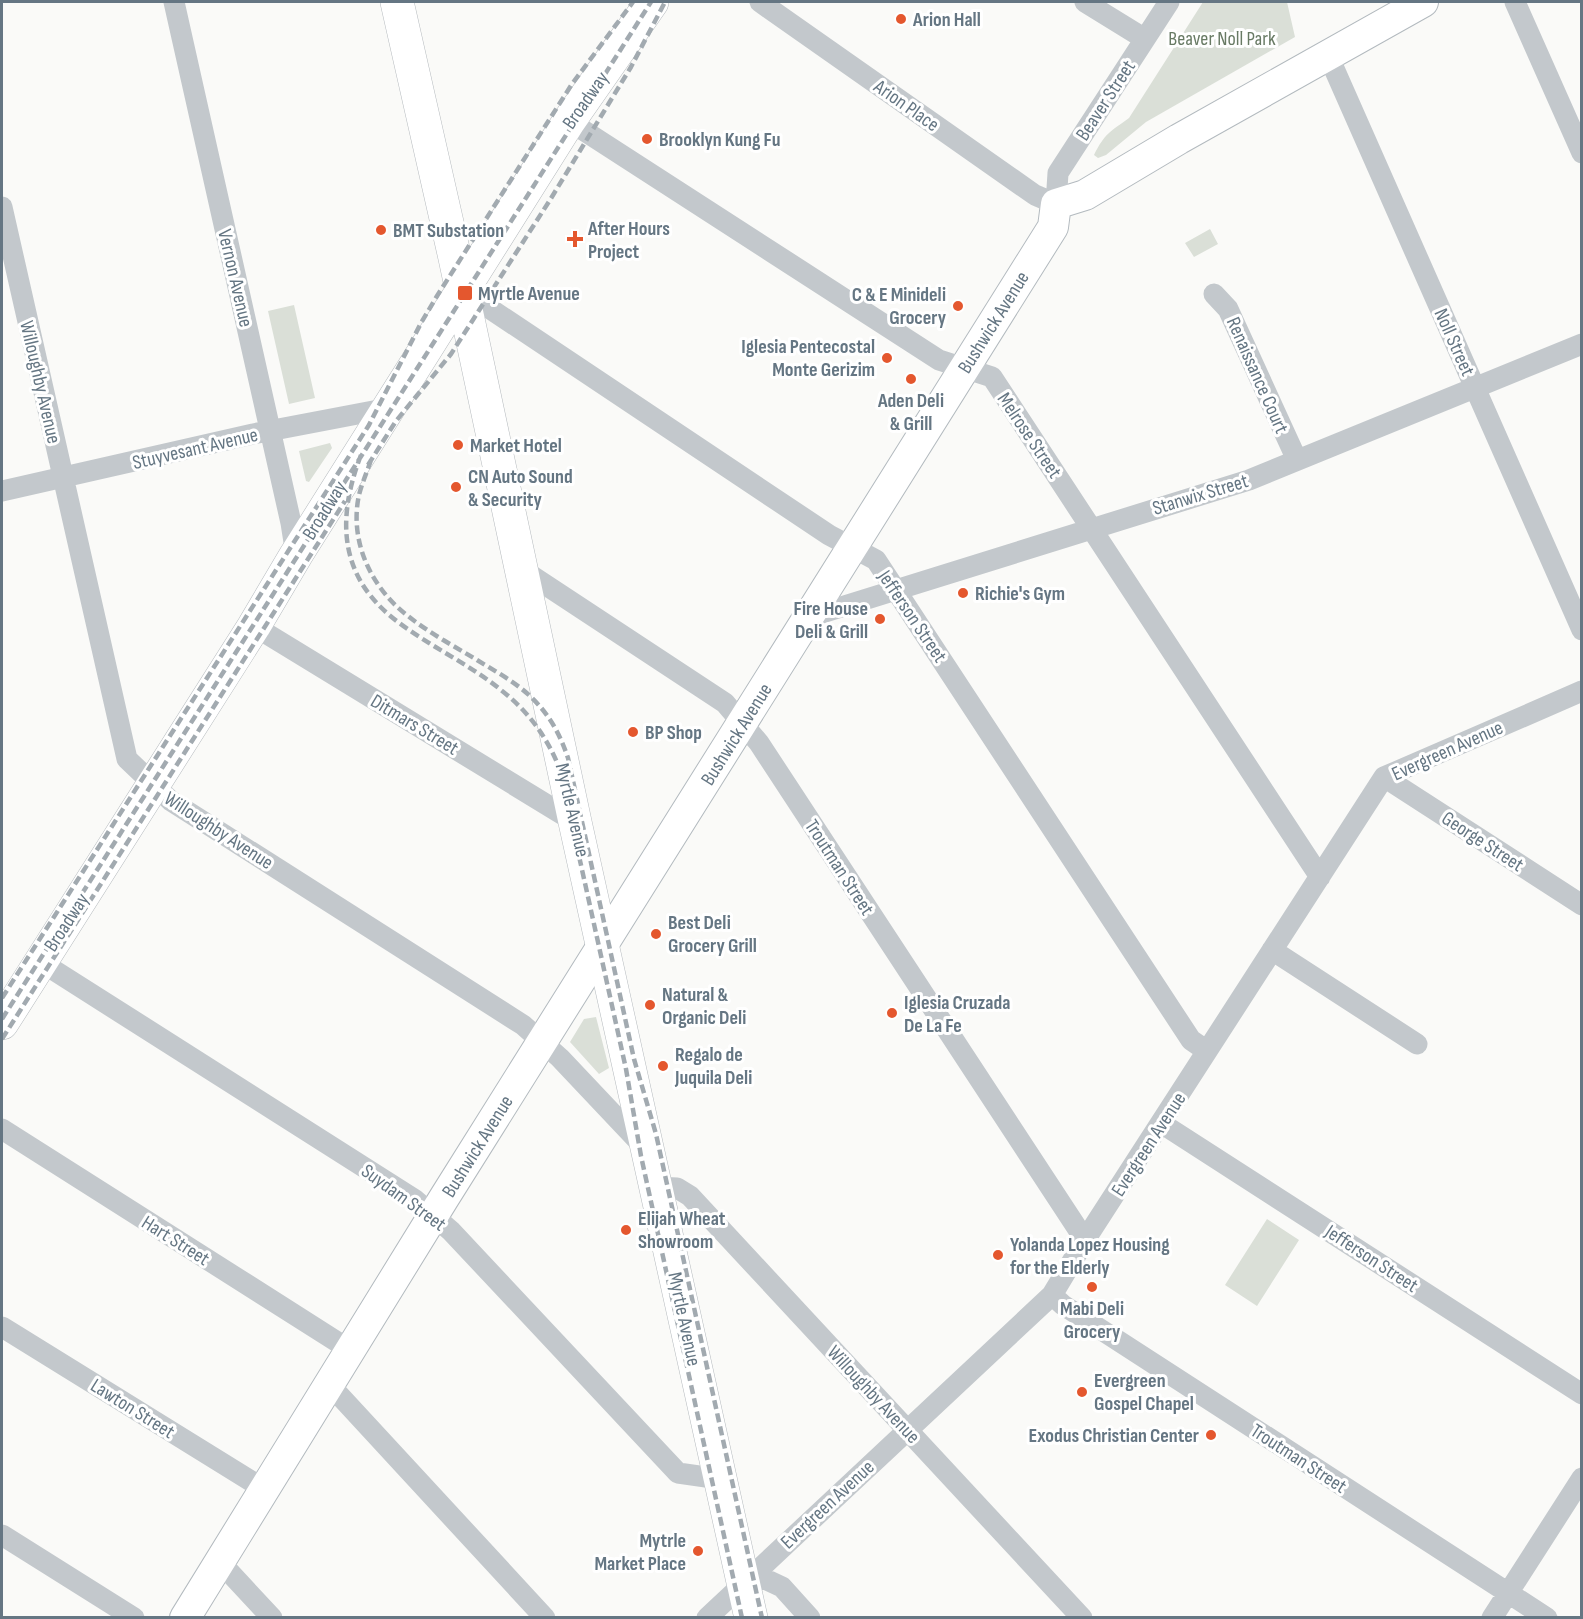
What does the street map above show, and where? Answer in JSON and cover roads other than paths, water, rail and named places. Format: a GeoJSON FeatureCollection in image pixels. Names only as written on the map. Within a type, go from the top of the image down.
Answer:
{"type":"FeatureCollection","features":[{"type":"Feature","properties":{"kind":"main road","name":"Myrtle Avenue"},"geometry":{"type":"LineString","coordinates":[[397,2],[462,290],[575,822],[751,1617]]}},
{"type":"Feature","properties":{"kind":"main road"},"geometry":{"type":"LineString","coordinates":[[1056,204],[1085,195],[1179,139],[1423,2]]}},
{"type":"Feature","properties":{"kind":"main road","name":"Broadway"},"geometry":{"type":"LineString","coordinates":[[2,1023],[254,626],[296,555],[641,6]]}},
{"type":"Feature","properties":{"kind":"main road","name":"Bushwick Avenue"},"geometry":{"type":"LineString","coordinates":[[185,1617],[1053,227],[1056,204]]}},
{"type":"Feature","properties":{"kind":"street","name":"Vernon Avenue"},"geometry":{"type":"LineString","coordinates":[[174,2],[291,523],[296,555]]}},
{"type":"Feature","properties":{"kind":"street","name":"Arion Place"},"geometry":{"type":"LineString","coordinates":[[760,2],[1035,195],[1056,204]]}},
{"type":"Feature","properties":{"kind":"street"},"geometry":{"type":"LineString","coordinates":[[1085,2],[1145,39]]}},
{"type":"Feature","properties":{"kind":"street","name":"Beaver Street"},"geometry":{"type":"LineString","coordinates":[[1056,204],[1058,173],[1169,2]]}},
{"type":"Feature","properties":{"kind":"street"},"geometry":{"type":"LineString","coordinates":[[1515,2],[1581,153]]}},
{"type":"Feature","properties":{"kind":"street","name":"Noll Street"},"geometry":{"type":"LineString","coordinates":[[1328,55],[1581,630]]}},
{"type":"Feature","properties":{"kind":"street","name":"Melrose Street"},"geometry":{"type":"LineString","coordinates":[[569,121],[939,360],[992,377],[1320,877]]}},
{"type":"Feature","properties":{"kind":"street","name":"Willoughby Avenue"},"geometry":{"type":"LineString","coordinates":[[2,207],[127,759],[171,801],[523,1025],[560,1058],[649,1152]]}},
{"type":"Feature","properties":{"kind":"street","name":"Jefferson Street"},"geometry":{"type":"LineString","coordinates":[[462,290],[819,529],[876,560],[1191,1040],[1207,1051]]}},
{"type":"Feature","properties":{"kind":"street","name":"Renaissance Court"},"geometry":{"type":"LineString","coordinates":[[1214,294],[1228,309],[1297,460]]}},
{"type":"Feature","properties":{"kind":"street","name":"Stanwix Street"},"geometry":{"type":"LineString","coordinates":[[809,617],[1250,480],[1581,344]]}},
{"type":"Feature","properties":{"kind":"street","name":"Stuyvesant Avenue"},"geometry":{"type":"LineString","coordinates":[[2,491],[270,431],[389,408]]}},
{"type":"Feature","properties":{"kind":"street","name":"Troutman Street"},"geometry":{"type":"LineString","coordinates":[[520,568],[725,703],[759,743],[1085,1240]]}},
{"type":"Feature","properties":{"kind":"street","name":"Ditmars Street"},"geometry":{"type":"LineString","coordinates":[[254,626],[575,822]]}},
{"type":"Feature","properties":{"kind":"street","name":"Evergreen Avenue"},"geometry":{"type":"LineString","coordinates":[[707,1617],[1052,1295],[1085,1240],[1384,777],[1581,691]]}},
{"type":"Feature","properties":{"kind":"street","name":"George Street"},"geometry":{"type":"LineString","coordinates":[[1384,777],[1581,905]]}},
{"type":"Feature","properties":{"kind":"street"},"geometry":{"type":"LineString","coordinates":[[1272,950],[1417,1044]]}},
{"type":"Feature","properties":{"kind":"street","name":"Suydam Street"},"geometry":{"type":"LineString","coordinates":[[41,962],[414,1199],[451,1231],[678,1473],[720,1479]]}},
{"type":"Feature","properties":{"kind":"street","name":"Jefferson Street"},"geometry":{"type":"LineString","coordinates":[[1161,1123],[1581,1394]]}},
{"type":"Feature","properties":{"kind":"street","name":"Hart Street"},"geometry":{"type":"LineString","coordinates":[[2,1130],[351,1350]]}},
{"type":"Feature","properties":{"kind":"street","name":"Willoughby Avenue"},"geometry":{"type":"LineString","coordinates":[[657,1187],[677,1188],[690,1196],[1082,1617]]}},
{"type":"Feature","properties":{"kind":"street","name":"Troutman Street"},"geometry":{"type":"LineString","coordinates":[[1052,1295],[1083,1318],[1547,1617]]}},
{"type":"Feature","properties":{"kind":"street","name":"Lawton Street"},"geometry":{"type":"LineString","coordinates":[[2,1327],[264,1489]]}},
{"type":"Feature","properties":{"kind":"street"},"geometry":{"type":"LineString","coordinates":[[329,1384],[545,1617]]}},
{"type":"Feature","properties":{"kind":"street"},"geometry":{"type":"LineString","coordinates":[[1491,1617],[1581,1478]]}},
{"type":"Feature","properties":{"kind":"street"},"geometry":{"type":"LineString","coordinates":[[2,1535],[134,1617]]}},
{"type":"Feature","properties":{"kind":"street"},"geometry":{"type":"LineString","coordinates":[[220,1562],[272,1617]]}},
{"type":"Feature","properties":{"kind":"street"},"geometry":{"type":"LineString","coordinates":[[743,1582],[765,1579],[782,1587],[810,1617]]}},
{"type":"Feature","properties":{"kind":"railway"},"geometry":{"type":"LineString","coordinates":[[2,998],[369,425],[437,296],[572,84],[633,2]]}},
{"type":"Feature","properties":{"kind":"railway"},"geometry":{"type":"LineString","coordinates":[[2,1019],[651,2]]}},
{"type":"Feature","properties":{"kind":"railway"},"geometry":{"type":"LineString","coordinates":[[368,465],[396,421],[451,354],[550,200],[631,67],[665,2]]}},
{"type":"Feature","properties":{"kind":"railway"},"geometry":{"type":"LineString","coordinates":[[361,455],[348,502],[346,525],[348,546],[354,567],[364,586],[378,605],[398,622],[476,672],[511,698],[543,736],[560,770],[626,1069],[641,1156],[742,1618]]}},
{"type":"Feature","properties":{"kind":"railway"},"geometry":{"type":"LineString","coordinates":[[371,460],[359,495],[357,529],[366,562],[383,592],[416,622],[505,677],[530,696],[553,725],[568,758],[634,1059],[656,1134],[762,1618]]}},
{"type":"Feature","properties":{"kind":"railway"},"geometry":{"type":"LineString","coordinates":[[2,1039],[345,501]]}},
{"type":"Feature","properties":{"kind":"place","name":"Arion Hall"},"geometry":{"type":"Point","coordinates":[901,19]}},
{"type":"Feature","properties":{"kind":"place","name":"Brooklyn Kung Fu"},"geometry":{"type":"Point","coordinates":[647,139]}},
{"type":"Feature","properties":{"kind":"place","name":"BMT Substation"},"geometry":{"type":"Point","coordinates":[381,230]}},
{"type":"Feature","properties":{"kind":"place","name":"After Hours Project"},"geometry":{"type":"Point","coordinates":[575,239]}},
{"type":"Feature","properties":{"kind":"place","name":"Myrtle Avenue"},"geometry":{"type":"Point","coordinates":[465,293]}},
{"type":"Feature","properties":{"kind":"place","name":"C & E Minideli Grocery"},"geometry":{"type":"Point","coordinates":[958,306]}},
{"type":"Feature","properties":{"kind":"place","name":"Iglesia Pentecostal Monte Gerizim"},"geometry":{"type":"Point","coordinates":[887,358]}},
{"type":"Feature","properties":{"kind":"place","name":"Aden Deli & Grill"},"geometry":{"type":"Point","coordinates":[911,379]}},
{"type":"Feature","properties":{"kind":"place","name":"Market Hotel"},"geometry":{"type":"Point","coordinates":[458,445]}},
{"type":"Feature","properties":{"kind":"place","name":"CN Auto Sound & Security"},"geometry":{"type":"Point","coordinates":[456,487]}},
{"type":"Feature","properties":{"kind":"place","name":"Richie's Gym"},"geometry":{"type":"Point","coordinates":[963,593]}},
{"type":"Feature","properties":{"kind":"place","name":"Fire House Deli & Grill"},"geometry":{"type":"Point","coordinates":[880,619]}},
{"type":"Feature","properties":{"kind":"place","name":"BP Shop"},"geometry":{"type":"Point","coordinates":[633,732]}},
{"type":"Feature","properties":{"kind":"place","name":"Best Deli Grocery Grill"},"geometry":{"type":"Point","coordinates":[656,934]}},
{"type":"Feature","properties":{"kind":"place","name":"Natural & Organic Deli"},"geometry":{"type":"Point","coordinates":[650,1005]}},
{"type":"Feature","properties":{"kind":"place","name":"Iglesia Cruzada De La Fe"},"geometry":{"type":"Point","coordinates":[892,1013]}},
{"type":"Feature","properties":{"kind":"place","name":"Regalo de Juquila Deli"},"geometry":{"type":"Point","coordinates":[663,1066]}},
{"type":"Feature","properties":{"kind":"place","name":"Elijah Wheat Showroom"},"geometry":{"type":"Point","coordinates":[626,1230]}},
{"type":"Feature","properties":{"kind":"place","name":"Yolanda Lopez Housing for the Elderly"},"geometry":{"type":"Point","coordinates":[998,1255]}},
{"type":"Feature","properties":{"kind":"place","name":"Mabi Deli Grocery"},"geometry":{"type":"Point","coordinates":[1092,1287]}},
{"type":"Feature","properties":{"kind":"place","name":"Evergreen Gospel Chapel"},"geometry":{"type":"Point","coordinates":[1082,1392]}},
{"type":"Feature","properties":{"kind":"place","name":"Exodus Christian Center"},"geometry":{"type":"Point","coordinates":[1211,1435]}},
{"type":"Feature","properties":{"kind":"place","name":"Mytrle Market Place"},"geometry":{"type":"Point","coordinates":[698,1551]}},
{"type":"Feature","properties":{"kind":"park label","name":"Beaver Noll Park"},"geometry":{"type":"Point","coordinates":[1222,38]}}]}
